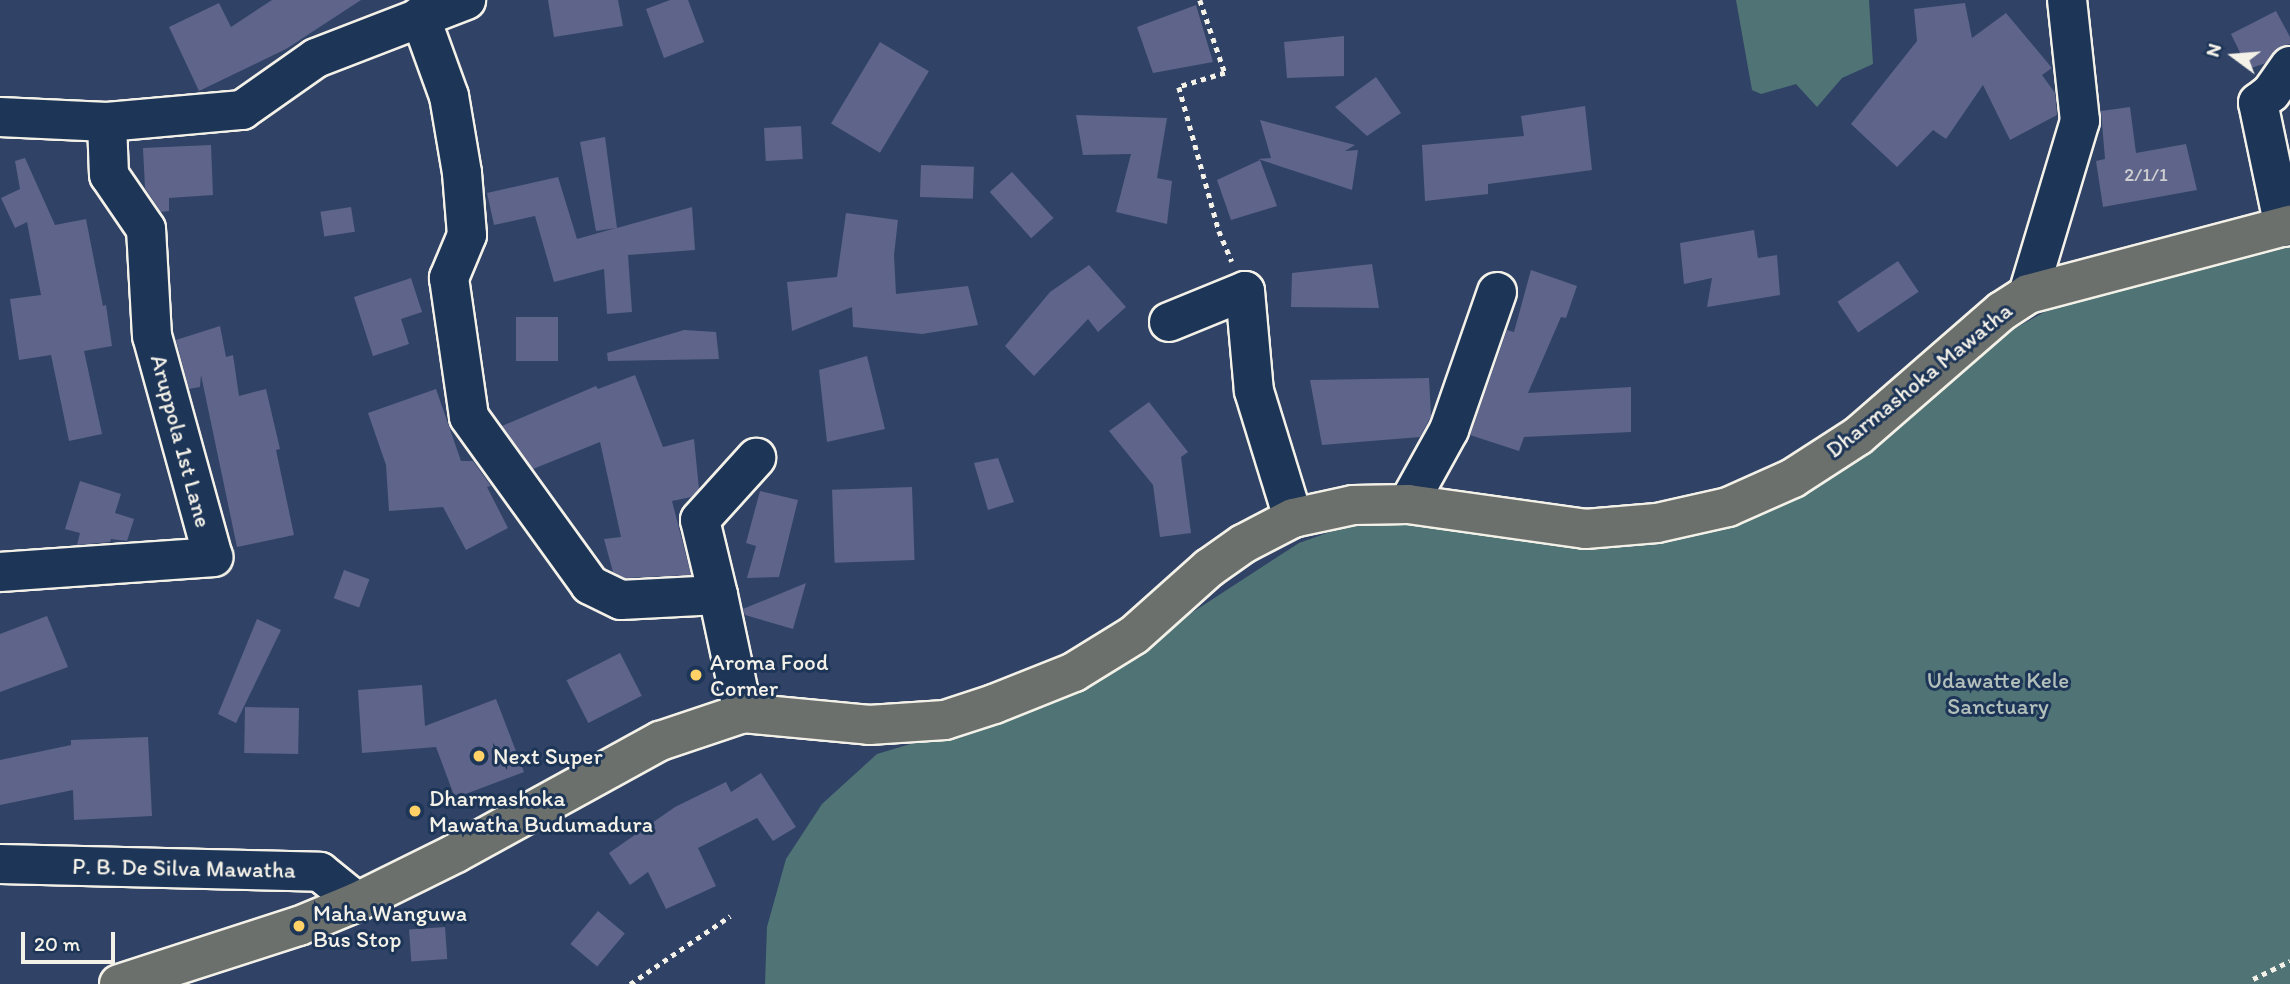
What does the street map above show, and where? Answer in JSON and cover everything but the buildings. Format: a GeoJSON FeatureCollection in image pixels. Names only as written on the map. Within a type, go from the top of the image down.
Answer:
{"type":"FeatureCollection","features":[{"type":"Feature","properties":{"kind":"main road","name":"Dharmashoka Mawatha"},"geometry":{"type":"LineString","coordinates":[[119,984],[299,926],[357,902],[456,853],[660,741],[743,713],[869,724],[945,720],[1074,673],[1134,635],[1173,604],[1209,568],[1243,544],[1293,518],[1353,505],[1408,504],[1585,529],[1657,523],[1728,507],[1793,478],[1858,436],[2002,311],[2028,294],[2287,226]]}},
{"type":"Feature","properties":{"kind":"street"},"geometry":{"type":"LineString","coordinates":[[2028,294],[2080,121],[2067,0]]}},
{"type":"Feature","properties":{"kind":"street"},"geometry":{"type":"LineString","coordinates":[[0,117],[107,122],[242,110],[316,58],[437,7],[462,173],[467,235],[449,278],[469,417],[590,585],[621,600],[719,595]]}},
{"type":"Feature","properties":{"kind":"street"},"geometry":{"type":"LineString","coordinates":[[2287,226],[2259,103],[2271,93],[2290,66]]}},
{"type":"Feature","properties":{"kind":"street","name":"Aruppola 1st Lane"},"geometry":{"type":"LineString","coordinates":[[0,572],[213,557],[152,336],[146,229],[108,175],[107,122]]}},
{"type":"Feature","properties":{"kind":"street"},"geometry":{"type":"LineString","coordinates":[[1169,322],[1245,291],[1254,391],[1293,518]]}},
{"type":"Feature","properties":{"kind":"street"},"geometry":{"type":"LineString","coordinates":[[1408,504],[1449,430],[1497,292]]}},
{"type":"Feature","properties":{"kind":"street"},"geometry":{"type":"LineString","coordinates":[[743,713],[719,595],[700,520],[756,458]]}},
{"type":"Feature","properties":{"kind":"street","name":"P. B. De Silva Mawatha"},"geometry":{"type":"LineString","coordinates":[[0,864],[320,872],[357,902]]}},
{"type":"Feature","properties":{"kind":"path"},"geometry":{"type":"LineString","coordinates":[[1200,0],[1225,73],[1180,87],[1219,231],[1245,291]]}},
{"type":"Feature","properties":{"kind":"path"},"geometry":{"type":"LineString","coordinates":[[630,984],[730,916]]}},
{"type":"Feature","properties":{"kind":"path"},"geometry":{"type":"LineString","coordinates":[[2253,979],[2290,961]]}},
{"type":"Feature","properties":{"kind":"green space"},"geometry":{"type":"Polygon","coordinates":[[[1736,0],[1869,0],[1873,64],[1842,78],[1817,107],[1796,84],[1761,94],[1752,90],[1736,0]]]}},
{"type":"Feature","properties":{"kind":"green space","name":"Udawatte Kele Sanctuary"},"geometry":{"type":"Polygon","coordinates":[[[2290,247],[2290,984],[765,984],[767,927],[786,859],[822,804],[877,754],[954,731],[1119,660],[1299,543],[1408,504],[1585,529],[1728,507],[1972,353],[2090,286],[2181,275],[2290,247]]]}},
{"type":"Feature","properties":{"kind":"place","name":"Aroma Food Corner"},"geometry":{"type":"Point","coordinates":[696,675]}},
{"type":"Feature","properties":{"kind":"place","name":"Next Super"},"geometry":{"type":"Point","coordinates":[479,756]}},
{"type":"Feature","properties":{"kind":"place","name":"Dharmashoka Mawatha Budumadura"},"geometry":{"type":"Point","coordinates":[415,811]}},
{"type":"Feature","properties":{"kind":"place","name":"Maha Wanguwa Bus Stop"},"geometry":{"type":"Point","coordinates":[299,926]}}]}
